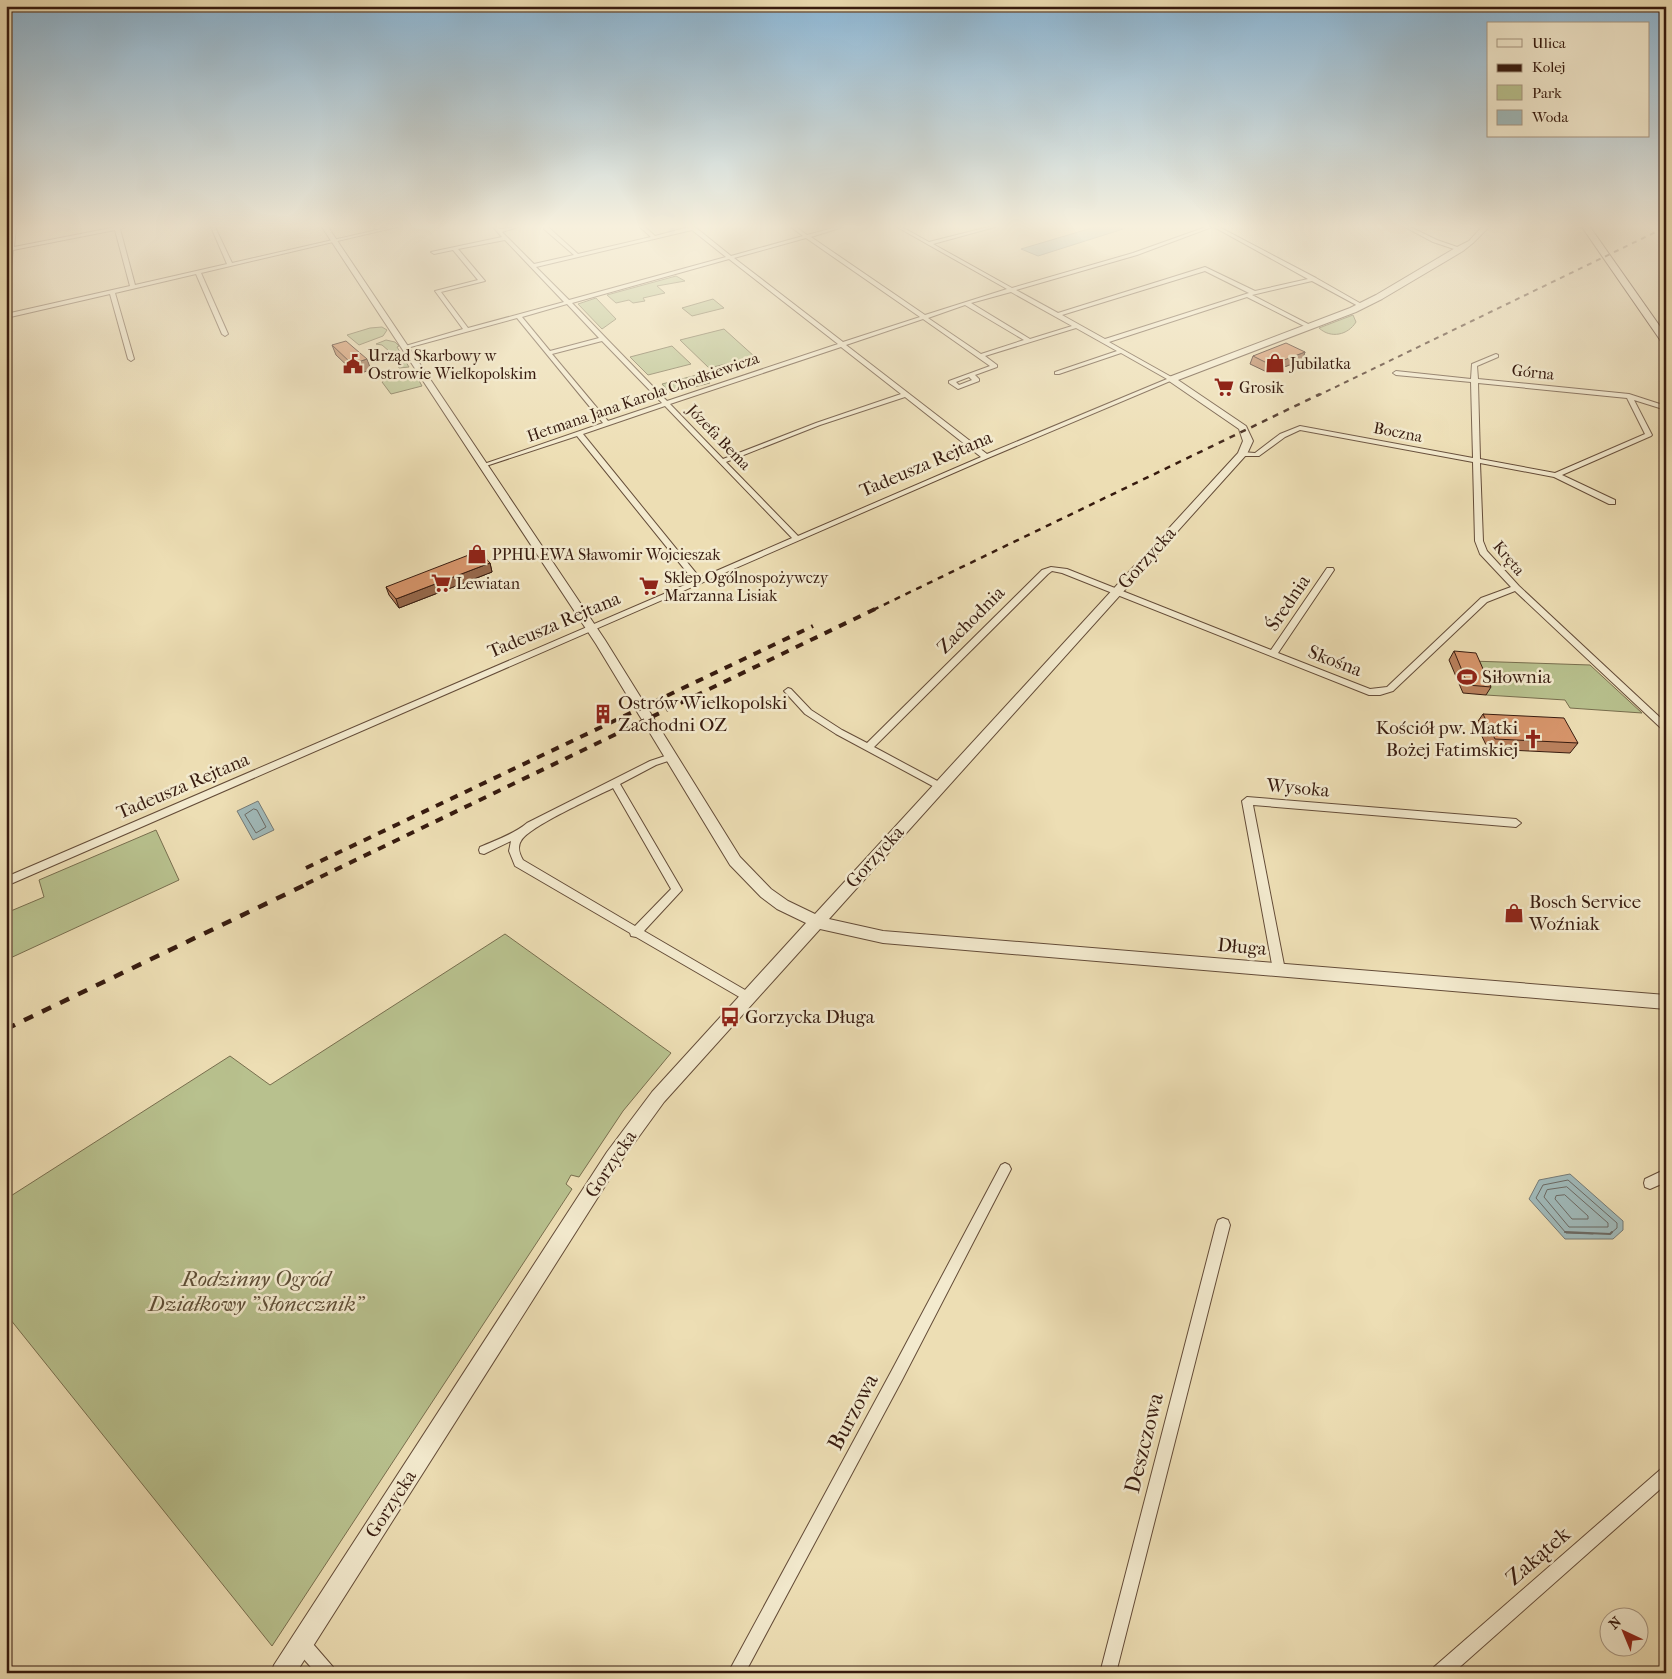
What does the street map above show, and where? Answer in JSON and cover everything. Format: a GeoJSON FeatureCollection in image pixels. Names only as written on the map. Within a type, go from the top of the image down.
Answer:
{"type":"FeatureCollection","features":[{"type":"Feature","properties":{"kind":"main road"},"geometry":{"type":"LineString","coordinates":[[1643,305],[1662,331],[1666,342]]}},
{"type":"Feature","properties":{"kind":"street"},"geometry":{"type":"LineString","coordinates":[[6,316],[51,305]]}},
{"type":"Feature","properties":{"kind":"street"},"geometry":{"type":"LineString","coordinates":[[116,305],[131,359]]}},
{"type":"Feature","properties":{"kind":"street"},"geometry":{"type":"LineString","coordinates":[[213,305],[225,334]]}},
{"type":"Feature","properties":{"kind":"street","name":"Długa"},"geometry":{"type":"LineString","coordinates":[[377,305],[591,628],[718,835],[750,880],[775,901],[816,922],[848,931],[883,937],[1666,1002]]}},
{"type":"Feature","properties":{"kind":"street"},"geometry":{"type":"LineString","coordinates":[[448,305],[466,330]]}},
{"type":"Feature","properties":{"kind":"street"},"geometry":{"type":"LineString","coordinates":[[405,347],[556,305]]}},
{"type":"Feature","properties":{"kind":"street","name":"Józefa Bema"},"geometry":{"type":"LineString","coordinates":[[571,305],[797,539]]}},
{"type":"Feature","properties":{"kind":"street"},"geometry":{"type":"LineString","coordinates":[[792,305],[986,457]]}},
{"type":"Feature","properties":{"kind":"street"},"geometry":{"type":"LineString","coordinates":[[905,305],[995,366],[970,375]]}},
{"type":"Feature","properties":{"kind":"street","name":"Hetmana Jana Karola Chodkiewicza"},"geometry":{"type":"LineString","coordinates":[[484,465],[959,305]]}},
{"type":"Feature","properties":{"kind":"street"},"geometry":{"type":"LineString","coordinates":[[970,305],[1029,341]]}},
{"type":"Feature","properties":{"kind":"street"},"geometry":{"type":"LineString","coordinates":[[1040,305],[1172,379],[1243,428],[1248,441],[1242,454]]}},
{"type":"Feature","properties":{"kind":"street"},"geometry":{"type":"LineString","coordinates":[[1057,315],[1088,305]]}},
{"type":"Feature","properties":{"kind":"street"},"geometry":{"type":"LineString","coordinates":[[1104,341],[1215,305]]}},
{"type":"Feature","properties":{"kind":"street"},"geometry":{"type":"LineString","coordinates":[[1268,305],[1310,326]]}},
{"type":"Feature","properties":{"kind":"street"},"geometry":{"type":"LineString","coordinates":[[1172,379],[1362,306]]}},
{"type":"Feature","properties":{"kind":"street"},"geometry":{"type":"LineString","coordinates":[[518,316],[606,424]]}},
{"type":"Feature","properties":{"kind":"street"},"geometry":{"type":"LineString","coordinates":[[980,356],[1077,326]]}},
{"type":"Feature","properties":{"kind":"street"},"geometry":{"type":"LineString","coordinates":[[547,353],[604,339]]}},
{"type":"Feature","properties":{"kind":"street"},"geometry":{"type":"LineString","coordinates":[[1057,373],[1122,351]]}},
{"type":"Feature","properties":{"kind":"street","name":"Kręta"},"geometry":{"type":"LineString","coordinates":[[1496,356],[1474,365],[1479,541],[1483,552],[1516,588],[1666,728]]}},
{"type":"Feature","properties":{"kind":"street","name":"Górna"},"geometry":{"type":"LineString","coordinates":[[1396,373],[1629,396],[1666,408]]}},
{"type":"Feature","properties":{"kind":"street","name":"Tadeusza Rejtana"},"geometry":{"type":"LineString","coordinates":[[6,882],[986,457],[1172,379]]}},
{"type":"Feature","properties":{"kind":"street"},"geometry":{"type":"LineString","coordinates":[[723,461],[818,424],[907,394]]}},
{"type":"Feature","properties":{"kind":"street"},"geometry":{"type":"LineString","coordinates":[[1556,475],[1649,435],[1629,396]]}},
{"type":"Feature","properties":{"kind":"street","name":"Boczna"},"geometry":{"type":"LineString","coordinates":[[1242,454],[1257,455],[1290,431],[1300,428],[1556,475],[1612,502]]}},
{"type":"Feature","properties":{"kind":"street"},"geometry":{"type":"LineString","coordinates":[[579,434],[699,582]]}},
{"type":"Feature","properties":{"kind":"street","name":"Gorzycka"},"geometry":{"type":"LineString","coordinates":[[282,1673],[613,1158],[658,1097],[1242,454]]}},
{"type":"Feature","properties":{"kind":"street","name":"Zachodnia"},"geometry":{"type":"LineString","coordinates":[[868,747],[1045,572],[1051,569],[1058,569],[1117,591]]}},
{"type":"Feature","properties":{"kind":"street","name":"Średnia"},"geometry":{"type":"LineString","coordinates":[[1273,654],[1330,570]]}},
{"type":"Feature","properties":{"kind":"street","name":"Skośna"},"geometry":{"type":"LineString","coordinates":[[1117,591],[1369,692],[1380,692],[1390,689],[1484,600],[1516,588]]}},
{"type":"Feature","properties":{"kind":"street"},"geometry":{"type":"LineString","coordinates":[[788,691],[808,712],[940,786]]}},
{"type":"Feature","properties":{"kind":"street"},"geometry":{"type":"LineString","coordinates":[[671,757],[653,763],[530,826],[520,834],[513,852],[519,864],[748,997]]}},
{"type":"Feature","properties":{"kind":"street"},"geometry":{"type":"LineString","coordinates":[[615,783],[677,890],[635,933]]}},
{"type":"Feature","properties":{"kind":"street","name":"Wysoka"},"geometry":{"type":"LineString","coordinates":[[1279,970],[1247,802],[1516,823]]}},
{"type":"Feature","properties":{"kind":"street"},"geometry":{"type":"LineString","coordinates":[[484,850],[514,835],[520,834]]}},
{"type":"Feature","properties":{"kind":"street","name":"Burzowa"},"geometry":{"type":"LineString","coordinates":[[736,1673],[897,1375],[1005,1169]]}},
{"type":"Feature","properties":{"kind":"street"},"geometry":{"type":"LineString","coordinates":[[1650,1183],[1666,1175]]}},
{"type":"Feature","properties":{"kind":"street","name":"Deszczowa"},"geometry":{"type":"LineString","coordinates":[[1108,1673],[1223,1225]]}},
{"type":"Feature","properties":{"kind":"street","name":"Zakątek"},"geometry":{"type":"LineString","coordinates":[[1440,1673],[1666,1474]]}},
{"type":"Feature","properties":{"kind":"street"},"geometry":{"type":"LineString","coordinates":[[301,1643],[327,1673]]}},
{"type":"Feature","properties":{"kind":"green space"},"geometry":{"type":"Polygon","coordinates":[[[579,305],[603,305],[616,319],[602,329],[579,305]]]}},
{"type":"Feature","properties":{"kind":"green space"},"geometry":{"type":"Polygon","coordinates":[[[691,305],[721,305],[724,308],[692,316],[682,308],[691,305]]]}},
{"type":"Feature","properties":{"kind":"green space"},"geometry":{"type":"Polygon","coordinates":[[[1353,315],[1356,322],[1344,333],[1329,334],[1319,328],[1353,315]]]}},
{"type":"Feature","properties":{"kind":"green space"},"geometry":{"type":"Polygon","coordinates":[[[382,327],[387,330],[383,336],[359,345],[347,335],[370,328],[382,327]]]}},
{"type":"Feature","properties":{"kind":"green space"},"geometry":{"type":"Polygon","coordinates":[[[724,329],[755,357],[709,368],[680,340],[724,329]]]}},
{"type":"Feature","properties":{"kind":"green space"},"geometry":{"type":"Polygon","coordinates":[[[386,340],[395,342],[399,346],[397,347],[409,367],[399,368],[398,366],[404,364],[382,345],[376,344],[386,340]]]}},
{"type":"Feature","properties":{"kind":"green space"},"geometry":{"type":"Polygon","coordinates":[[[672,346],[691,364],[648,375],[630,357],[672,346]]]}},
{"type":"Feature","properties":{"kind":"green space"},"geometry":{"type":"Polygon","coordinates":[[[403,374],[416,375],[422,386],[391,394],[382,382],[391,376],[403,374]]]}},
{"type":"Feature","properties":{"kind":"green space"},"geometry":{"type":"Polygon","coordinates":[[[701,374],[710,383],[670,393],[662,384],[701,374]]]}},
{"type":"Feature","properties":{"kind":"green space"},"geometry":{"type":"Polygon","coordinates":[[[1471,661],[1590,665],[1642,713],[1570,708],[1565,700],[1486,695],[1471,661]]]}},
{"type":"Feature","properties":{"kind":"green space"},"geometry":{"type":"Polygon","coordinates":[[[156,830],[179,880],[6,960],[6,913],[44,897],[39,880],[156,830]]]}},
{"type":"Feature","properties":{"kind":"green space","name":"Rodzinny Ogród Działkowy \"Słonecznik\""},"geometry":{"type":"Polygon","coordinates":[[[505,934],[671,1053],[623,1111],[579,1177],[571,1175],[566,1184],[572,1189],[272,1646],[6,1314],[6,1199],[230,1056],[270,1085],[505,934]]]}},
{"type":"Feature","properties":{"kind":"water"},"geometry":{"type":"Polygon","coordinates":[[[258,801],[274,830],[253,840],[237,811],[258,801]]]}},
{"type":"Feature","properties":{"kind":"water"},"geometry":{"type":"Polygon","coordinates":[[[1570,1174],[1623,1221],[1623,1230],[1613,1239],[1565,1239],[1529,1199],[1539,1180],[1570,1174]]]}},
{"type":"Feature","properties":{"kind":"building"},"geometry":{"type":"Polygon","coordinates":[[[346,341],[367,359],[352,364],[332,345],[346,341]]]}},
{"type":"Feature","properties":{"kind":"building"},"geometry":{"type":"Polygon","coordinates":[[[1286,343],[1305,352],[1271,365],[1253,356],[1286,343]]]}},
{"type":"Feature","properties":{"kind":"building"},"geometry":{"type":"Polygon","coordinates":[[[479,551],[490,563],[396,599],[386,587],[479,551]]]}},
{"type":"Feature","properties":{"kind":"building"},"geometry":{"type":"Polygon","coordinates":[[[1454,651],[1476,653],[1491,687],[1468,685],[1454,651]]]}},
{"type":"Feature","properties":{"kind":"building"},"geometry":{"type":"Polygon","coordinates":[[[1483,714],[1564,718],[1578,743],[1495,739],[1483,714]]]}},
{"type":"Feature","properties":{"kind":"railway"},"geometry":{"type":"LineString","coordinates":[[1317,396],[1504,305]]}},
{"type":"Feature","properties":{"kind":"railway"},"geometry":{"type":"LineString","coordinates":[[873,610],[1320,394]]}},
{"type":"Feature","properties":{"kind":"railway"},"geometry":{"type":"LineString","coordinates":[[306,884],[875,609]]}},
{"type":"Feature","properties":{"kind":"railway"},"geometry":{"type":"LineString","coordinates":[[306,868],[813,626]]}},
{"type":"Feature","properties":{"kind":"railway"},"geometry":{"type":"LineString","coordinates":[[6,1029],[309,883]]}},
{"type":"Feature","properties":{"kind":"place","name":"Jubilatka"},"geometry":{"type":"Point","coordinates":[1275,363]}},
{"type":"Feature","properties":{"kind":"place","name":"Urząd Skarbowy w Ostrowie Wielkopolskim"},"geometry":{"type":"Point","coordinates":[353,364]}},
{"type":"Feature","properties":{"kind":"place","name":"Grosik"},"geometry":{"type":"Point","coordinates":[1224,387]}},
{"type":"Feature","properties":{"kind":"place","name":"PPHU EWA Sławomir Wojcieszak"},"geometry":{"type":"Point","coordinates":[477,554]}},
{"type":"Feature","properties":{"kind":"place","name":"Lewiatan"},"geometry":{"type":"Point","coordinates":[441,583]}},
{"type":"Feature","properties":{"kind":"place","name":"Sklep Ogólnospożywczy Marzanna Lisiak"},"geometry":{"type":"Point","coordinates":[649,586]}},
{"type":"Feature","properties":{"kind":"place","name":"Siłownia"},"geometry":{"type":"Point","coordinates":[1467,677]}},
{"type":"Feature","properties":{"kind":"place","name":"Ostrów Wielkopolski Zachodni OZ"},"geometry":{"type":"Point","coordinates":[603,714]}},
{"type":"Feature","properties":{"kind":"place","name":"Kościół pw. Matki Bożej Fatimskiej"},"geometry":{"type":"Point","coordinates":[1533,739]}},
{"type":"Feature","properties":{"kind":"place","name":"Bosch Service Woźniak"},"geometry":{"type":"Point","coordinates":[1514,913]}},
{"type":"Feature","properties":{"kind":"place","name":"Gorzycka Długa"},"geometry":{"type":"Point","coordinates":[730,1017]}}]}
